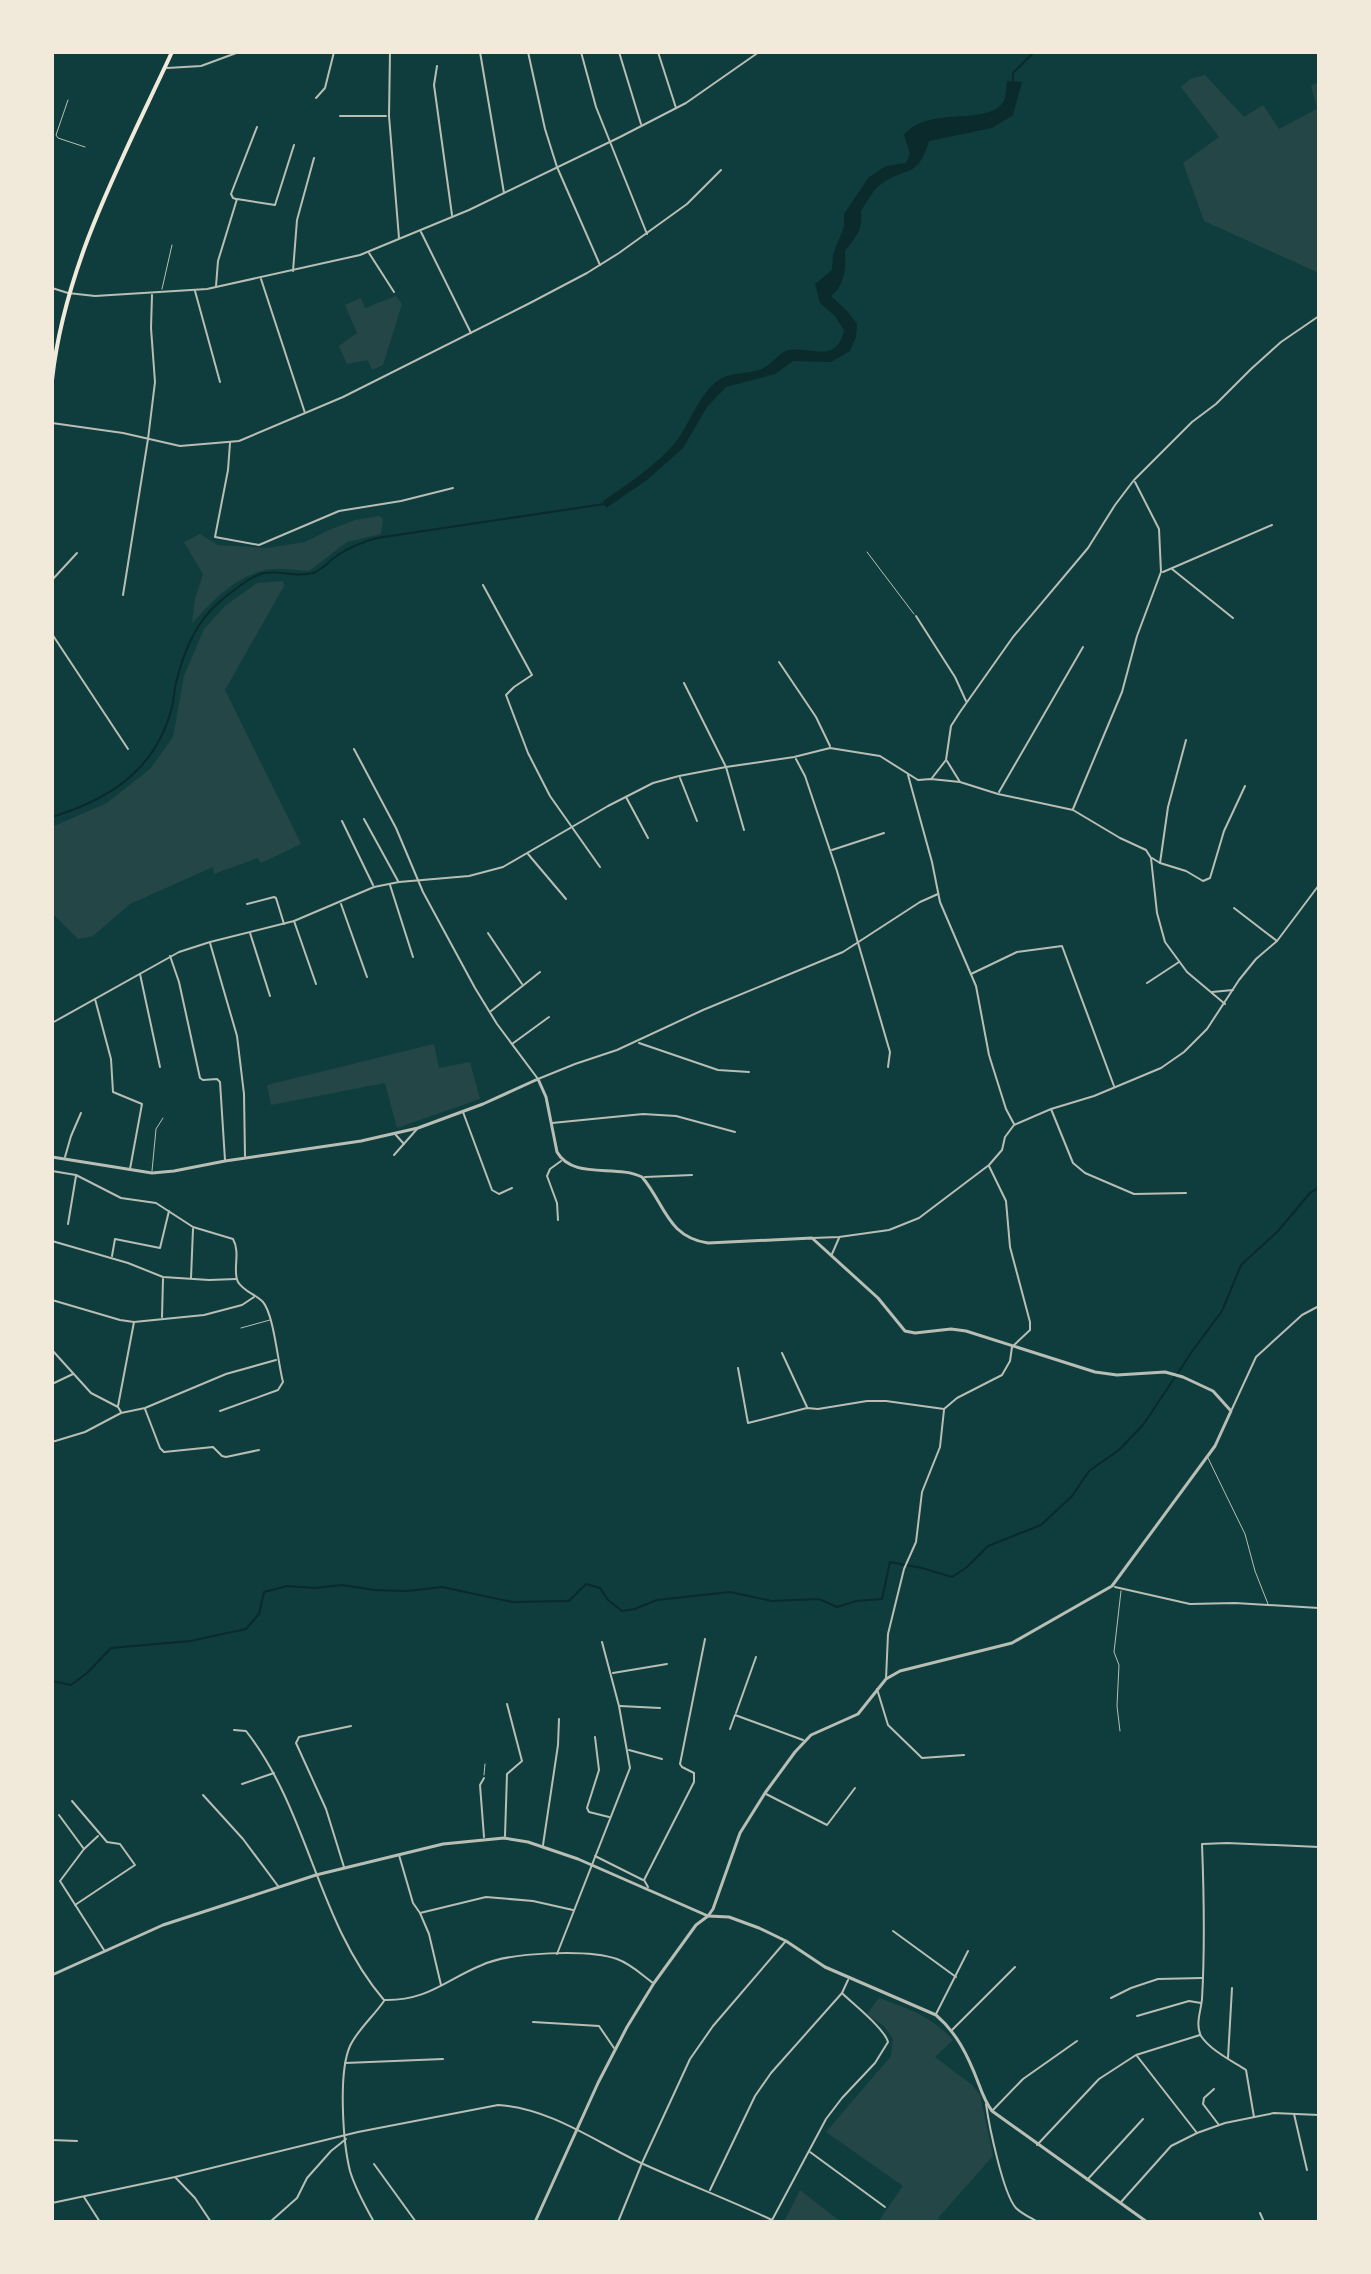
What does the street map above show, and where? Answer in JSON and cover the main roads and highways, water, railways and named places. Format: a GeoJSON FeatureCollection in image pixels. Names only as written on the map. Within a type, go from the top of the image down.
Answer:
{"type":"FeatureCollection","features":[{"type":"Feature","properties":{"kind":"main road"},"geometry":{"type":"LineString","coordinates":[[52,380],[68,293],[88,238],[172,52]]}},
{"type":"Feature","properties":{"kind":"waterway"},"geometry":{"type":"LineString","coordinates":[[1013,81],[1013,73],[1034,52]]}},
{"type":"Feature","properties":{"kind":"waterway"},"geometry":{"type":"LineString","coordinates":[[52,817],[111,791],[142,765],[165,729],[181,664],[198,627],[215,606],[251,579],[270,572],[313,573],[347,549],[377,538],[604,504]]}},
{"type":"Feature","properties":{"kind":"waterway"},"geometry":{"type":"LineString","coordinates":[[52,1681],[71,1685],[111,1648],[190,1641],[246,1629],[259,1614],[264,1592],[287,1586],[315,1588],[342,1585],[408,1591],[442,1587],[512,1602],[569,1601],[586,1584],[600,1588],[608,1600],[622,1611],[657,1600],[730,1592],[772,1601],[819,1599],[837,1607],[856,1601],[882,1599],[890,1562],[952,1577],[988,1546],[1041,1525],[1072,1496],[1089,1471],[1119,1450],[1143,1425],[1222,1311],[1241,1265],[1319,1187]]}}]}
